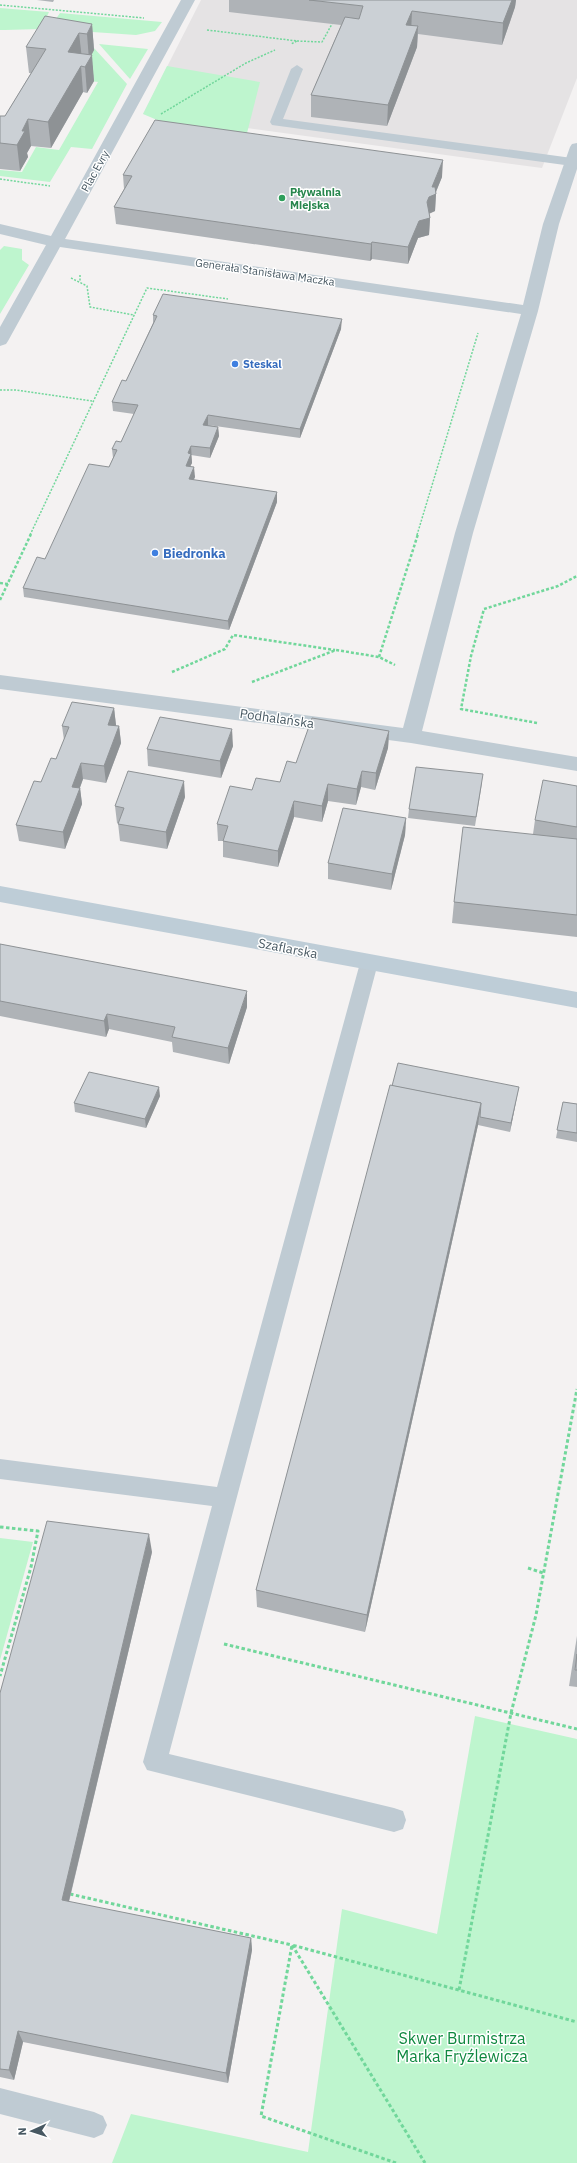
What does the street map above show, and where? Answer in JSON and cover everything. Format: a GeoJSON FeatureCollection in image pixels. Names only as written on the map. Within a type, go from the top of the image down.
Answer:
{"type":"FeatureCollection","features":[{"type":"Feature","properties":{"kind":"street","name":"Plac Evry"},"geometry":{"type":"LineString","coordinates":[[0,341],[188,0]]}},
{"type":"Feature","properties":{"kind":"street"},"geometry":{"type":"LineString","coordinates":[[411,736],[464,533],[530,311],[551,224],[577,147]]}},
{"type":"Feature","properties":{"kind":"street","name":"Generała Stanisława Maczka"},"geometry":{"type":"LineString","coordinates":[[0,229],[55,242],[530,311]]}},
{"type":"Feature","properties":{"kind":"street","name":"Podhalańska"},"geometry":{"type":"LineString","coordinates":[[0,682],[411,736],[577,764]]}},
{"type":"Feature","properties":{"kind":"street","name":"Szaflarska"},"geometry":{"type":"LineString","coordinates":[[0,894],[577,1000]]}},
{"type":"Feature","properties":{"kind":"lane"},"geometry":{"type":"LineString","coordinates":[[297,69],[276,122],[572,162]]}},
{"type":"Feature","properties":{"kind":"lane"},"geometry":{"type":"LineString","coordinates":[[369,963],[155,1762],[394,1820]]}},
{"type":"Feature","properties":{"kind":"lane"},"geometry":{"type":"LineString","coordinates":[[0,1469],[226,1498]]}},
{"type":"Feature","properties":{"kind":"lane"},"geometry":{"type":"LineString","coordinates":[[0,2101],[94,2124]]}},
{"type":"Feature","properties":{"kind":"path"},"geometry":{"type":"LineString","coordinates":[[297,41],[322,42],[332,24]]}},
{"type":"Feature","properties":{"kind":"path"},"geometry":{"type":"LineString","coordinates":[[0,600],[92,401],[139,304]]}},
{"type":"Feature","properties":{"kind":"path"},"geometry":{"type":"LineString","coordinates":[[379,657],[438,469],[480,328],[501,307]]}},
{"type":"Feature","properties":{"kind":"path"},"geometry":{"type":"LineString","coordinates":[[0,390],[16,390],[92,401]]}},
{"type":"Feature","properties":{"kind":"path"},"geometry":{"type":"LineString","coordinates":[[542,724],[461,709],[470,656],[484,609],[558,586],[577,576]]}},
{"type":"Feature","properties":{"kind":"path"},"geometry":{"type":"LineString","coordinates":[[0,583],[8,584]]}},
{"type":"Feature","properties":{"kind":"path"},"geometry":{"type":"LineString","coordinates":[[171,672],[225,650],[233,635],[379,657],[401,668]]}},
{"type":"Feature","properties":{"kind":"path"},"geometry":{"type":"LineString","coordinates":[[245,685],[336,650]]}},
{"type":"Feature","properties":{"kind":"path"},"geometry":{"type":"LineString","coordinates":[[459,1990],[511,1713],[536,1614],[577,1389]]}},
{"type":"Feature","properties":{"kind":"path"},"geometry":{"type":"LineString","coordinates":[[0,1527],[38,1531],[31,1567],[0,1676]]}},
{"type":"Feature","properties":{"kind":"path"},"geometry":{"type":"LineString","coordinates":[[528,1568],[543,1573]]}},
{"type":"Feature","properties":{"kind":"path"},"geometry":{"type":"LineString","coordinates":[[216,1642],[577,1729]]}},
{"type":"Feature","properties":{"kind":"path"},"geometry":{"type":"LineString","coordinates":[[70,1894],[292,1945],[577,2022]]}},
{"type":"Feature","properties":{"kind":"path"},"geometry":{"type":"LineString","coordinates":[[292,1945],[261,2116],[396,2163]]}},
{"type":"Feature","properties":{"kind":"path"},"geometry":{"type":"LineString","coordinates":[[292,1945],[425,2163]]}},
{"type":"Feature","properties":{"kind":"shaded area"},"geometry":{"type":"Polygon","coordinates":[[[201,0],[577,0],[577,78],[542,168],[143,114],[201,0]]]}},
{"type":"Feature","properties":{"kind":"green space"},"geometry":{"type":"Polygon","coordinates":[[[0,8],[49,12],[41,29],[0,30],[0,8]]]}},
{"type":"Feature","properties":{"kind":"green space"},"geometry":{"type":"Polygon","coordinates":[[[60,13],[162,22],[155,31],[136,35],[49,29],[60,13]]]}},
{"type":"Feature","properties":{"kind":"green space"},"geometry":{"type":"Polygon","coordinates":[[[99,44],[148,49],[130,79],[99,44]]]}},
{"type":"Feature","properties":{"kind":"green space"},"geometry":{"type":"Polygon","coordinates":[[[93,47],[127,84],[92,149],[71,147],[50,182],[0,176],[0,170],[22,172],[36,147],[59,150],[98,82],[75,79],[93,47]]]}},
{"type":"Feature","properties":{"kind":"green space"},"geometry":{"type":"Polygon","coordinates":[[[167,66],[260,82],[246,137],[183,131],[143,114],[167,66]]]}},
{"type":"Feature","properties":{"kind":"green space"},"geometry":{"type":"Polygon","coordinates":[[[4,246],[22,249],[22,260],[29,265],[0,314],[0,250],[4,246]]]}},
{"type":"Feature","properties":{"kind":"green space"},"geometry":{"type":"Polygon","coordinates":[[[0,1538],[33,1542],[0,1660],[0,1538]]]}},
{"type":"Feature","properties":{"kind":"green space","name":"Skwer Burmistrza Marka Fryźlewicza"},"geometry":{"type":"Polygon","coordinates":[[[475,1716],[577,1739],[577,2163],[112,2163],[131,2114],[308,2152],[342,1909],[437,1934],[475,1716]]]}},
{"type":"Feature","properties":{"kind":"building"},"geometry":{"type":"Polygon","coordinates":[[[309,0],[512,0],[503,23],[412,11],[406,25],[418,26],[388,105],[311,95],[345,17],[359,19],[363,6],[309,0]]]}},
{"type":"Feature","properties":{"kind":"building"},"geometry":{"type":"Polygon","coordinates":[[[45,16],[92,24],[87,34],[79,33],[68,52],[92,55],[85,67],[81,66],[48,122],[28,119],[22,131],[25,131],[17,145],[0,143],[0,116],[5,116],[46,49],[26,47],[45,16]]]}},
{"type":"Feature","properties":{"kind":"building","name":"Pływalnia Miejska"},"geometry":{"type":"Polygon","coordinates":[[[155,120],[443,160],[432,187],[435,187],[436,194],[429,197],[427,202],[430,218],[419,221],[408,247],[372,242],[371,244],[114,207],[132,176],[123,175],[155,120]]]}},
{"type":"Feature","properties":{"kind":"building"},"geometry":{"type":"Polygon","coordinates":[[[163,294],[342,319],[300,429],[208,415],[203,425],[218,427],[210,448],[191,446],[188,453],[191,454],[186,466],[194,467],[189,479],[277,492],[228,621],[23,588],[37,557],[45,559],[89,464],[109,467],[117,450],[112,449],[116,441],[121,442],[138,405],[112,402],[122,380],[126,381],[157,316],[153,315],[163,294]]]}},
{"type":"Feature","properties":{"kind":"building"},"geometry":{"type":"Polygon","coordinates":[[[72,702],[114,708],[108,725],[119,726],[104,766],[81,763],[72,787],[80,788],[63,832],[16,825],[34,781],[41,782],[51,758],[56,759],[69,727],[62,726],[72,702]]]}},
{"type":"Feature","properties":{"kind":"building"},"geometry":{"type":"Polygon","coordinates":[[[160,717],[232,729],[220,761],[147,749],[160,717]]]}},
{"type":"Feature","properties":{"kind":"building"},"geometry":{"type":"Polygon","coordinates":[[[312,718],[389,731],[376,773],[362,771],[357,789],[328,784],[322,806],[294,801],[278,851],[223,841],[228,826],[217,824],[230,786],[252,790],[256,778],[280,782],[287,761],[296,763],[312,718]]]}},
{"type":"Feature","properties":{"kind":"building"},"geometry":{"type":"Polygon","coordinates":[[[416,767],[483,774],[476,817],[409,809],[416,767]]]}},
{"type":"Feature","properties":{"kind":"building"},"geometry":{"type":"Polygon","coordinates":[[[128,771],[184,781],[166,832],[118,824],[124,808],[115,806],[128,771]]]}},
{"type":"Feature","properties":{"kind":"building"},"geometry":{"type":"Polygon","coordinates":[[[543,780],[577,786],[577,827],[535,820],[543,780]]]}},
{"type":"Feature","properties":{"kind":"building"},"geometry":{"type":"Polygon","coordinates":[[[343,808],[406,818],[392,874],[328,863],[343,808]]]}},
{"type":"Feature","properties":{"kind":"building"},"geometry":{"type":"Polygon","coordinates":[[[463,827],[577,839],[577,915],[454,902],[463,827]]]}},
{"type":"Feature","properties":{"kind":"building"},"geometry":{"type":"Polygon","coordinates":[[[0,944],[247,991],[228,1048],[172,1037],[175,1027],[107,1014],[104,1021],[0,1001],[0,944]]]}},
{"type":"Feature","properties":{"kind":"building"},"geometry":{"type":"Polygon","coordinates":[[[398,1063],[519,1087],[511,1123],[480,1117],[481,1103],[392,1086],[398,1063]]]}},
{"type":"Feature","properties":{"kind":"building"},"geometry":{"type":"Polygon","coordinates":[[[89,1072],[159,1087],[145,1119],[74,1103],[89,1072]]]}},
{"type":"Feature","properties":{"kind":"building"},"geometry":{"type":"Polygon","coordinates":[[[390,1085],[481,1103],[367,1615],[256,1590],[390,1085]]]}},
{"type":"Feature","properties":{"kind":"building"},"geometry":{"type":"Polygon","coordinates":[[[563,1102],[577,1104],[577,1133],[557,1130],[563,1102]]]}},
{"type":"Feature","properties":{"kind":"building"},"geometry":{"type":"Polygon","coordinates":[[[47,1521],[149,1534],[62,1900],[251,1938],[226,2073],[18,2031],[9,2070],[0,2069],[0,1693],[47,1521]]]}},
{"type":"Feature","properties":{"kind":"building"},"geometry":{"type":"Polygon","coordinates":[[[577,1654],[577,1670],[575,1670],[577,1654]]]}},
{"type":"Feature","properties":{"kind":"place","name":"Pływalnia Miejska"},"geometry":{"type":"Point","coordinates":[282,198]}},
{"type":"Feature","properties":{"kind":"place","name":"Steskal"},"geometry":{"type":"Point","coordinates":[235,364]}},
{"type":"Feature","properties":{"kind":"place","name":"Biedronka"},"geometry":{"type":"Point","coordinates":[155,553]}}]}
